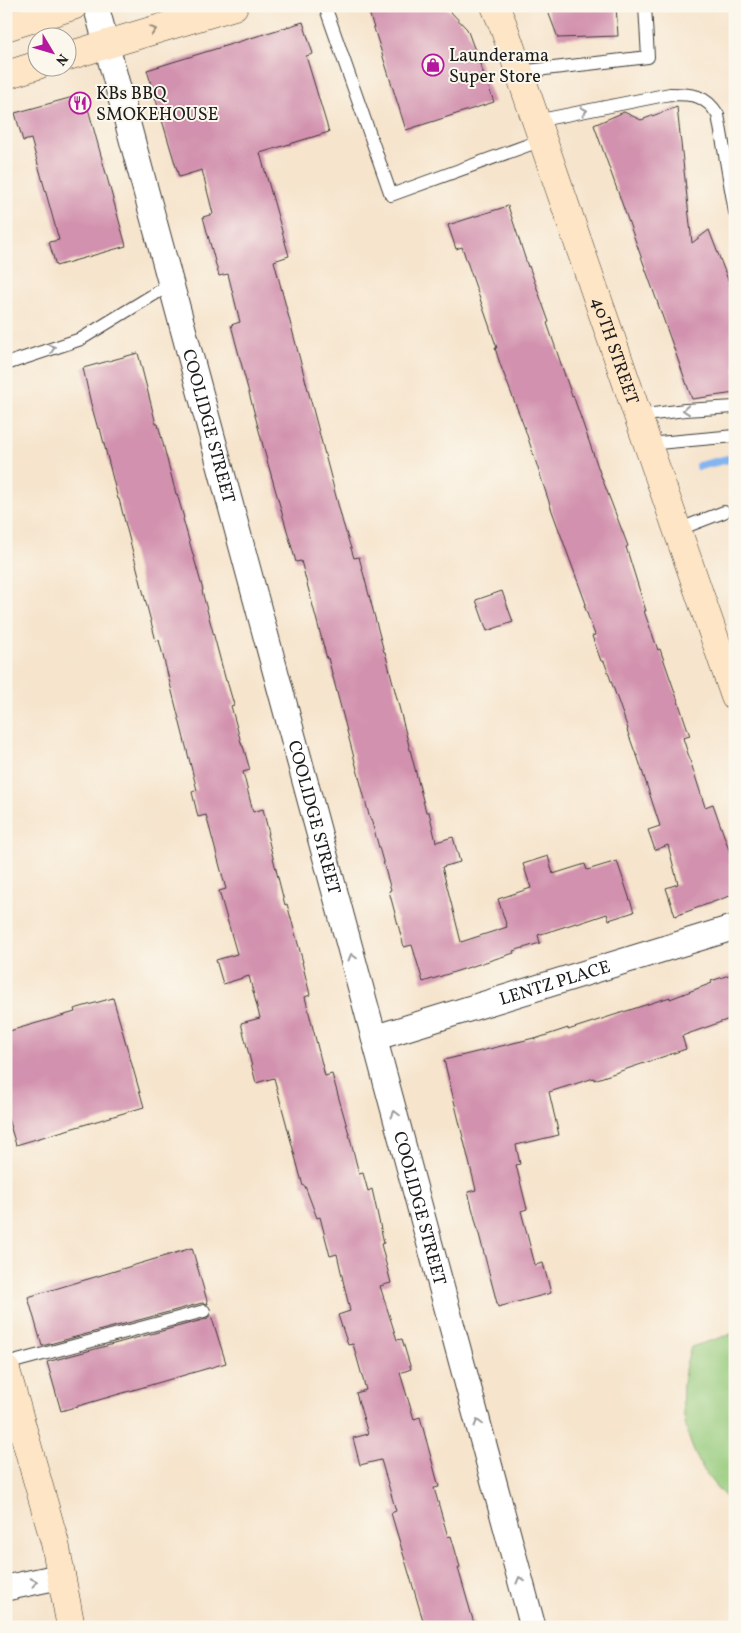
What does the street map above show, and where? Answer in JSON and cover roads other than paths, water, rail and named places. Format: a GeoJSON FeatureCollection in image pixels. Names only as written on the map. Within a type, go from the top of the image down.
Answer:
{"type":"FeatureCollection","features":[{"type":"Feature","properties":{"kind":"street"},"geometry":{"type":"LineString","coordinates":[[6,27],[73,6]]}},
{"type":"Feature","properties":{"kind":"street","name":"COOLIDGE STREET"},"geometry":{"type":"LineString","coordinates":[[96,6],[533,1627]]}},
{"type":"Feature","properties":{"kind":"street"},"geometry":{"type":"LineString","coordinates":[[78,53],[234,6]]}},
{"type":"Feature","properties":{"kind":"street","name":"40TH STREET"},"geometry":{"type":"LineString","coordinates":[[495,6],[735,697]]}},
{"type":"Feature","properties":{"kind":"street"},"geometry":{"type":"LineString","coordinates":[[6,75],[28,69]]}},
{"type":"Feature","properties":{"kind":"street","name":"LENTZ PLACE"},"geometry":{"type":"LineString","coordinates":[[374,1038],[735,927]]}},
{"type":"Feature","properties":{"kind":"street"},"geometry":{"type":"LineString","coordinates":[[6,1370],[55,1543],[71,1627]]}},
{"type":"Feature","properties":{"kind":"street"},"geometry":{"type":"LineString","coordinates":[[6,1588],[62,1576]]}},
{"type":"Feature","properties":{"kind":"lane"},"geometry":{"type":"LineString","coordinates":[[325,6],[391,195],[539,131],[670,94],[692,94],[712,105],[718,115],[735,212]]}},
{"type":"Feature","properties":{"kind":"lane"},"geometry":{"type":"LineString","coordinates":[[519,72],[648,57],[646,6]]}},
{"type":"Feature","properties":{"kind":"lane"},"geometry":{"type":"LineString","coordinates":[[6,364],[81,339],[171,284]]}},
{"type":"Feature","properties":{"kind":"lane"},"geometry":{"type":"LineString","coordinates":[[638,416],[735,406]]}},
{"type":"Feature","properties":{"kind":"lane"},"geometry":{"type":"LineString","coordinates":[[647,444],[735,436]]}},
{"type":"Feature","properties":{"kind":"lane"},"geometry":{"type":"LineString","coordinates":[[677,530],[724,512]]}},
{"type":"Feature","properties":{"kind":"lane"},"geometry":{"type":"LineString","coordinates":[[6,1364],[204,1311]]}},
{"type":"Feature","properties":{"kind":"waterway"},"geometry":{"type":"LineString","coordinates":[[699,466],[728,459]]}},
{"type":"Feature","properties":{"kind":"place","name":"Launderama Super Store"},"geometry":{"type":"Point","coordinates":[433,65]}},
{"type":"Feature","properties":{"kind":"place","name":"KBs BBQ SMOKEHOUSE"},"geometry":{"type":"Point","coordinates":[80,103]}}]}
